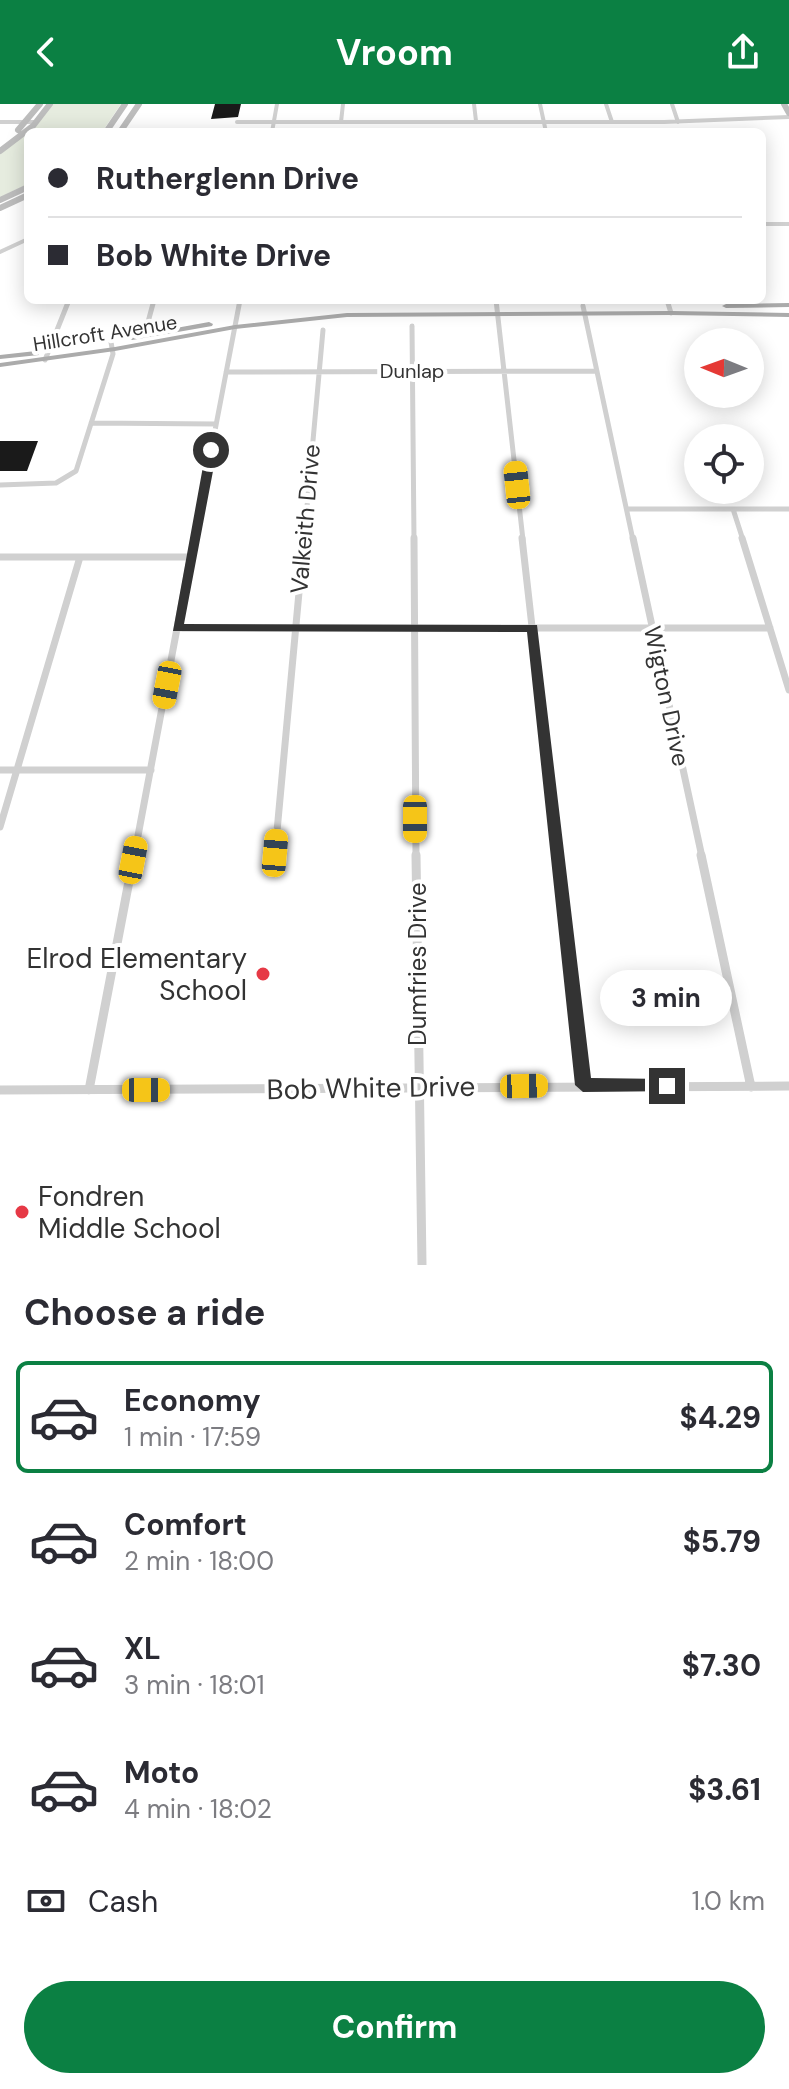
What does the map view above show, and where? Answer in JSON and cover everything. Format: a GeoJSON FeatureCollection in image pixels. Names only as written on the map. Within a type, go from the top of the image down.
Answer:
{"type":"FeatureCollection","features":[{"type":"Feature","properties":{"kind":"main road"},"geometry":{"type":"LineString","coordinates":[[0,144],[27,122],[40,104]]}},
{"type":"Feature","properties":{"kind":"main road"},"geometry":{"type":"LineString","coordinates":[[29,128],[50,104]]}},
{"type":"Feature","properties":{"kind":"main road"},"geometry":{"type":"LineString","coordinates":[[109,128],[125,104]]}},
{"type":"Feature","properties":{"kind":"main road"},"geometry":{"type":"LineString","coordinates":[[123,128],[139,104]]}},
{"type":"Feature","properties":{"kind":"main road"},"geometry":{"type":"LineString","coordinates":[[784,104],[789,115]]}},
{"type":"Feature","properties":{"kind":"main road"},"geometry":{"type":"LineString","coordinates":[[0,151],[24,132]]}},
{"type":"Feature","properties":{"kind":"main road"},"geometry":{"type":"LineString","coordinates":[[0,200],[24,189]]}},
{"type":"Feature","properties":{"kind":"main road"},"geometry":{"type":"LineString","coordinates":[[0,208],[24,197]]}},
{"type":"Feature","properties":{"kind":"main road","name":"Hillcroft Avenue"},"geometry":{"type":"LineString","coordinates":[[0,365],[235,323],[497,306],[584,310],[789,305]]}},
{"type":"Feature","properties":{"kind":"main road","name":"Hillcroft Avenue"},"geometry":{"type":"LineString","coordinates":[[669,306],[789,315]]}},
{"type":"Feature","properties":{"kind":"main road","name":"Hillcroft Avenue"},"geometry":{"type":"LineString","coordinates":[[0,357],[46,356]]}},
{"type":"Feature","properties":{"kind":"street"},"geometry":{"type":"LineString","coordinates":[[273,128],[277,104]]}},
{"type":"Feature","properties":{"kind":"street"},"geometry":{"type":"LineString","coordinates":[[341,122],[343,104]]}},
{"type":"Feature","properties":{"kind":"street"},"geometry":{"type":"LineString","coordinates":[[474,104],[476,121]]}},
{"type":"Feature","properties":{"kind":"street"},"geometry":{"type":"LineString","coordinates":[[540,104],[545,128]]}},
{"type":"Feature","properties":{"kind":"street"},"geometry":{"type":"LineString","coordinates":[[606,104],[612,122]]}},
{"type":"Feature","properties":{"kind":"street"},"geometry":{"type":"LineString","coordinates":[[672,104],[678,122]]}},
{"type":"Feature","properties":{"kind":"street"},"geometry":{"type":"LineString","coordinates":[[237,122],[678,122],[789,115]]}},
{"type":"Feature","properties":{"kind":"street"},"geometry":{"type":"LineString","coordinates":[[0,122],[36,122]]}},
{"type":"Feature","properties":{"kind":"street"},"geometry":{"type":"LineString","coordinates":[[410,122],[410,128]]}},
{"type":"Feature","properties":{"kind":"street"},"geometry":{"type":"LineString","coordinates":[[766,224],[789,224]]}},
{"type":"Feature","properties":{"kind":"street"},"geometry":{"type":"LineString","coordinates":[[0,252],[24,241]]}},
{"type":"Feature","properties":{"kind":"street"},"geometry":{"type":"LineString","coordinates":[[46,356],[67,304]]}},
{"type":"Feature","properties":{"kind":"street"},"geometry":{"type":"LineString","coordinates":[[148,322],[153,304]]}},
{"type":"Feature","properties":{"kind":"street"},"geometry":{"type":"LineString","coordinates":[[89,1090],[239,304]]}},
{"type":"Feature","properties":{"kind":"street"},"geometry":{"type":"LineString","coordinates":[[497,306],[583,1085]]}},
{"type":"Feature","properties":{"kind":"street","name":"Wigton Drive"},"geometry":{"type":"LineString","coordinates":[[584,310],[751,1087]]}},
{"type":"Feature","properties":{"kind":"street","name":"Dumfries Drive"},"geometry":{"type":"LineString","coordinates":[[412,326],[422,1265]]}},
{"type":"Feature","properties":{"kind":"street","name":"Valkeith Drive"},"geometry":{"type":"LineString","coordinates":[[275,853],[323,330]]}},
{"type":"Feature","properties":{"kind":"street"},"geometry":{"type":"LineString","coordinates":[[0,485],[63,481],[76,471],[113,346]]}},
{"type":"Feature","properties":{"kind":"street","name":"Dunlap"},"geometry":{"type":"LineString","coordinates":[[226,372],[597,371]]}},
{"type":"Feature","properties":{"kind":"street"},"geometry":{"type":"LineString","coordinates":[[91,423],[216,424]]}},
{"type":"Feature","properties":{"kind":"street"},"geometry":{"type":"LineString","coordinates":[[627,509],[789,509]]}},
{"type":"Feature","properties":{"kind":"street"},"geometry":{"type":"LineString","coordinates":[[733,509],[789,690]]}},
{"type":"Feature","properties":{"kind":"street"},"geometry":{"type":"LineString","coordinates":[[0,557],[191,557]]}},
{"type":"Feature","properties":{"kind":"street"},"geometry":{"type":"LineString","coordinates":[[0,827],[80,557]]}},
{"type":"Feature","properties":{"kind":"street"},"geometry":{"type":"LineString","coordinates":[[178,628],[770,628]]}},
{"type":"Feature","properties":{"kind":"street"},"geometry":{"type":"LineString","coordinates":[[0,770],[151,770]]}},
{"type":"Feature","properties":{"kind":"street","name":"Bob White Drive"},"geometry":{"type":"LineString","coordinates":[[0,1090],[789,1086]]}},
{"type":"Feature","properties":{"kind":"shaded area"},"geometry":{"type":"Polygon","coordinates":[[[53,104],[121,104],[105,128],[33,128],[53,104]]]}},
{"type":"Feature","properties":{"kind":"shaded area"},"geometry":{"type":"Polygon","coordinates":[[[24,136],[24,186],[0,197],[0,153],[24,136]]]}},
{"type":"Feature","properties":{"kind":"building"},"geometry":{"type":"Polygon","coordinates":[[[215,104],[241,104],[238,117],[211,119],[215,104]]]}},
{"type":"Feature","properties":{"kind":"building"},"geometry":{"type":"Polygon","coordinates":[[[0,441],[38,441],[27,471],[0,471],[0,441]]]}},
{"type":"Feature","properties":{"kind":"place","name":"Elrod Elementary School"},"geometry":{"type":"Point","coordinates":[263,974]}},
{"type":"Feature","properties":{"kind":"place","name":"Fondren Middle School"},"geometry":{"type":"Point","coordinates":[22,1212]}},
{"type":"Feature","properties":{"kind":"route"},"geometry":{"type":"LineString","coordinates":[[211,450],[178,628],[533,628],[583,1085],[667,1086]]}}]}
